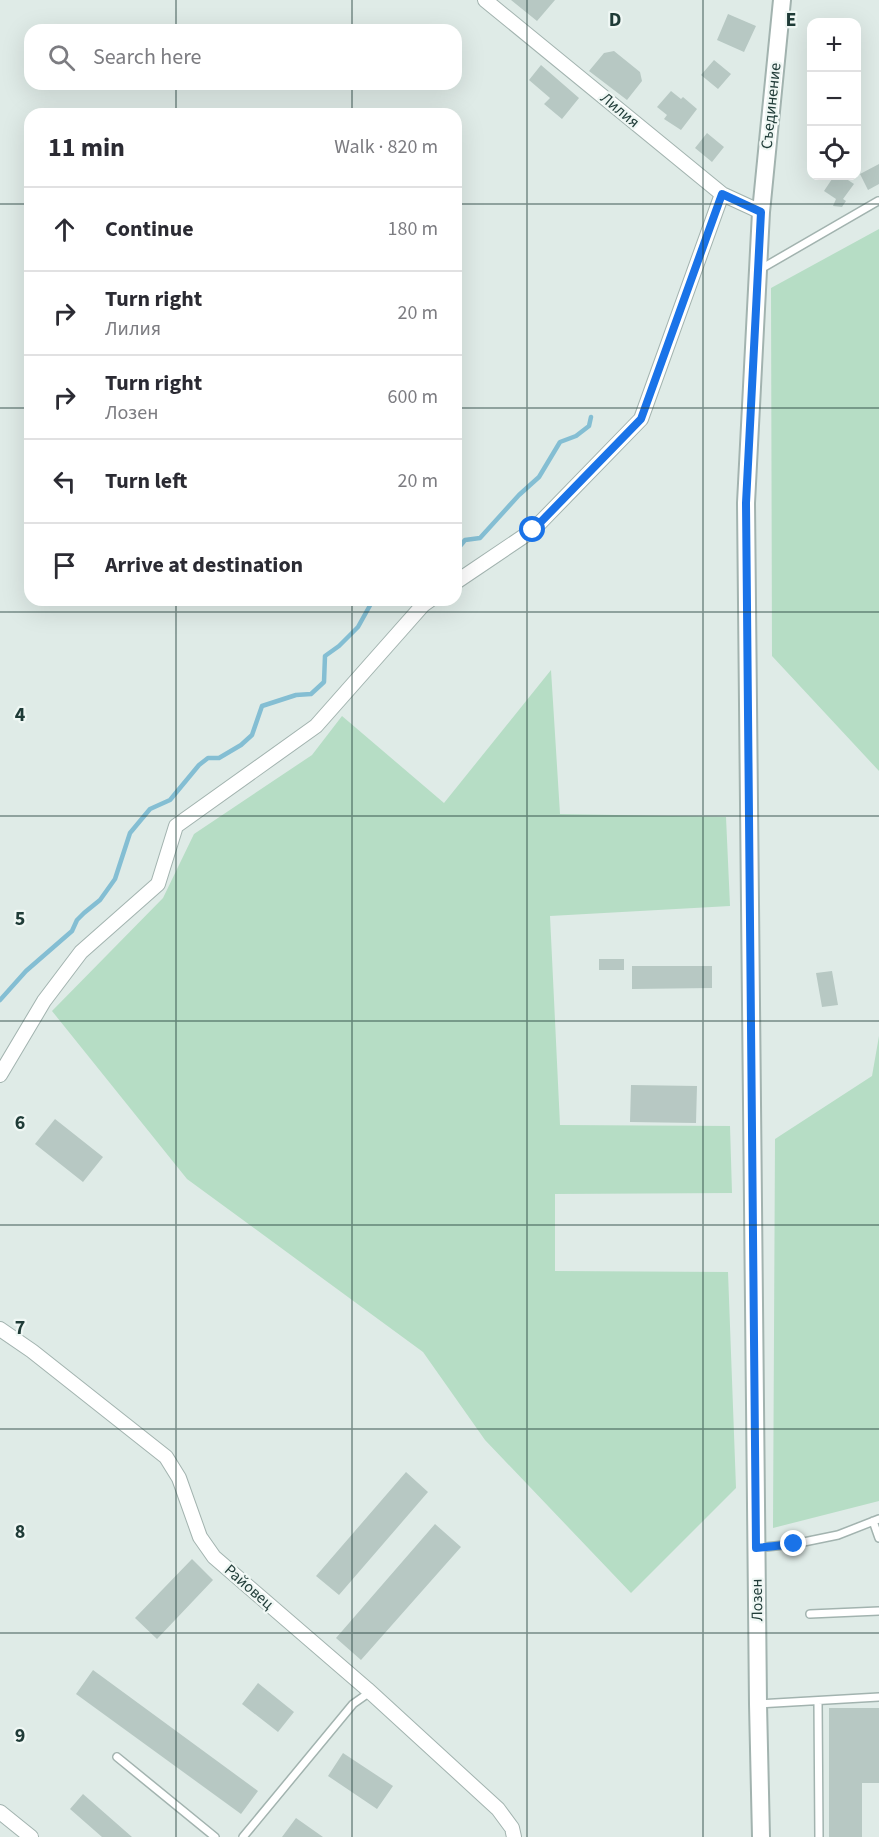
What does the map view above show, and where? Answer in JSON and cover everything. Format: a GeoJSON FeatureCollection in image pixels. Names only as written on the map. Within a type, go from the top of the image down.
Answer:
{"type":"FeatureCollection","features":[{"type":"Feature","properties":{"kind":"street","name":"Лилия"},"geometry":{"type":"LineString","coordinates":[[485,0],[722,194],[761,212]]}},
{"type":"Feature","properties":{"kind":"street","name":"Съединение"},"geometry":{"type":"LineString","coordinates":[[761,212],[782,0]]}},
{"type":"Feature","properties":{"kind":"street"},"geometry":{"type":"LineString","coordinates":[[462,578],[533,530],[641,419],[722,194]]}},
{"type":"Feature","properties":{"kind":"street","name":"Лозен"},"geometry":{"type":"LineString","coordinates":[[761,212],[746,503],[761,1837]]}},
{"type":"Feature","properties":{"kind":"street"},"geometry":{"type":"LineString","coordinates":[[0,1075],[44,1000],[81,952],[158,884],[176,826],[316,726],[422,606]]}},
{"type":"Feature","properties":{"kind":"street","name":"Райовец"},"geometry":{"type":"LineString","coordinates":[[0,1329],[32,1351],[166,1457],[179,1478],[200,1537],[214,1557],[370,1692],[498,1809],[512,1828],[514,1837]]}},
{"type":"Feature","properties":{"kind":"street"},"geometry":{"type":"LineString","coordinates":[[0,1812],[31,1837]]}},
{"type":"Feature","properties":{"kind":"lane"},"geometry":{"type":"LineString","coordinates":[[757,272],[878,201]]}},
{"type":"Feature","properties":{"kind":"lane"},"geometry":{"type":"LineString","coordinates":[[756,1548],[794,1544],[838,1535],[876,1520],[879,1538]]}},
{"type":"Feature","properties":{"kind":"lane"},"geometry":{"type":"LineString","coordinates":[[810,1614],[879,1611]]}},
{"type":"Feature","properties":{"kind":"lane"},"geometry":{"type":"LineString","coordinates":[[243,1837],[353,1704],[370,1692]]}},
{"type":"Feature","properties":{"kind":"lane"},"geometry":{"type":"LineString","coordinates":[[758,1704],[879,1697]]}},
{"type":"Feature","properties":{"kind":"lane"},"geometry":{"type":"LineString","coordinates":[[818,1701],[819,1837]]}},
{"type":"Feature","properties":{"kind":"lane"},"geometry":{"type":"LineString","coordinates":[[117,1757],[215,1837]]}},
{"type":"Feature","properties":{"kind":"green space"},"geometry":{"type":"Polygon","coordinates":[[[879,229],[879,771],[772,656],[771,288],[879,229]]]}},
{"type":"Feature","properties":{"kind":"green space"},"geometry":{"type":"Polygon","coordinates":[[[551,670],[560,814],[726,817],[730,906],[550,916],[560,1125],[730,1126],[732,1193],[555,1194],[555,1271],[728,1272],[736,1488],[631,1593],[485,1440],[423,1352],[187,1179],[52,1011],[163,898],[194,834],[312,755],[342,716],[444,803],[551,670]]]}},
{"type":"Feature","properties":{"kind":"green space"},"geometry":{"type":"Polygon","coordinates":[[[879,1036],[879,1501],[773,1528],[775,1139],[872,1076],[879,1036]]]}},
{"type":"Feature","properties":{"kind":"building"},"geometry":{"type":"Polygon","coordinates":[[[511,0],[555,0],[537,21],[511,0]]]}},
{"type":"Feature","properties":{"kind":"building"},"geometry":{"type":"Polygon","coordinates":[[[728,14],[756,26],[744,52],[717,40],[728,14]]]}},
{"type":"Feature","properties":{"kind":"building"},"geometry":{"type":"Polygon","coordinates":[[[614,51],[640,72],[642,81],[627,100],[589,71],[604,53],[614,51]]]}},
{"type":"Feature","properties":{"kind":"building"},"geometry":{"type":"Polygon","coordinates":[[[714,60],[731,74],[718,89],[701,75],[714,60]]]}},
{"type":"Feature","properties":{"kind":"building"},"geometry":{"type":"Polygon","coordinates":[[[541,65],[579,98],[562,119],[544,104],[550,98],[529,80],[541,65]]]}},
{"type":"Feature","properties":{"kind":"building"},"geometry":{"type":"Polygon","coordinates":[[[671,91],[681,99],[683,97],[697,109],[681,130],[664,119],[667,115],[657,107],[671,91]]]}},
{"type":"Feature","properties":{"kind":"building"},"geometry":{"type":"Polygon","coordinates":[[[707,133],[724,147],[712,162],[695,148],[707,133]]]}},
{"type":"Feature","properties":{"kind":"building"},"geometry":{"type":"Polygon","coordinates":[[[879,164],[879,184],[868,190],[861,173],[879,164]]]}},
{"type":"Feature","properties":{"kind":"building"},"geometry":{"type":"Polygon","coordinates":[[[831,180],[848,180],[854,184],[843,199],[846,201],[842,207],[833,206],[836,199],[824,191],[831,180]]]}},
{"type":"Feature","properties":{"kind":"building"},"geometry":{"type":"Polygon","coordinates":[[[599,959],[624,959],[624,970],[599,970],[599,959]]]}},
{"type":"Feature","properties":{"kind":"building"},"geometry":{"type":"Polygon","coordinates":[[[632,966],[712,966],[712,988],[632,989],[632,966]]]}},
{"type":"Feature","properties":{"kind":"building"},"geometry":{"type":"Polygon","coordinates":[[[832,971],[838,1005],[822,1007],[816,973],[832,971]]]}},
{"type":"Feature","properties":{"kind":"building"},"geometry":{"type":"Polygon","coordinates":[[[631,1085],[697,1086],[696,1123],[630,1122],[631,1085]]]}},
{"type":"Feature","properties":{"kind":"building"},"geometry":{"type":"Polygon","coordinates":[[[55,1119],[103,1157],[83,1182],[35,1144],[55,1119]]]}},
{"type":"Feature","properties":{"kind":"building"},"geometry":{"type":"Polygon","coordinates":[[[406,1472],[428,1492],[339,1595],[316,1576],[406,1472]]]}},
{"type":"Feature","properties":{"kind":"building"},"geometry":{"type":"Polygon","coordinates":[[[435,1524],[461,1547],[361,1660],[336,1638],[435,1524]]]}},
{"type":"Feature","properties":{"kind":"building"},"geometry":{"type":"Polygon","coordinates":[[[192,1559],[213,1580],[157,1639],[135,1618],[192,1559]]]}},
{"type":"Feature","properties":{"kind":"building"},"geometry":{"type":"Polygon","coordinates":[[[93,1670],[258,1791],[241,1814],[76,1694],[93,1670]]]}},
{"type":"Feature","properties":{"kind":"building"},"geometry":{"type":"Polygon","coordinates":[[[258,1683],[294,1712],[278,1732],[242,1704],[258,1683]]]}},
{"type":"Feature","properties":{"kind":"building"},"geometry":{"type":"Polygon","coordinates":[[[829,1708],[879,1708],[879,1783],[862,1783],[862,1837],[829,1837],[829,1708]]]}},
{"type":"Feature","properties":{"kind":"building"},"geometry":{"type":"Polygon","coordinates":[[[343,1753],[393,1786],[377,1809],[328,1776],[343,1753]]]}},
{"type":"Feature","properties":{"kind":"building"},"geometry":{"type":"Polygon","coordinates":[[[83,1794],[132,1837],[102,1837],[70,1809],[83,1794]]]}},
{"type":"Feature","properties":{"kind":"building"},"geometry":{"type":"Polygon","coordinates":[[[296,1818],[323,1837],[282,1837],[296,1818]]]}},
{"type":"Feature","properties":{"kind":"waterway"},"geometry":{"type":"LineString","coordinates":[[462,544],[465,540],[480,538],[519,495],[539,477],[560,442],[576,436],[589,426],[591,417]]}},
{"type":"Feature","properties":{"kind":"waterway"},"geometry":{"type":"LineString","coordinates":[[0,1000],[26,971],[72,931],[77,920],[100,900],[115,879],[130,833],[150,809],[170,800],[199,765],[208,758],[219,758],[241,745],[252,735],[262,706],[296,695],[311,694],[324,682],[325,656],[358,627],[370,606]]}},
{"type":"Feature","properties":{"kind":"route"},"geometry":{"type":"LineString","coordinates":[[533,530],[641,419],[722,194],[761,212],[746,503],[756,1548],[794,1544]]}}]}
